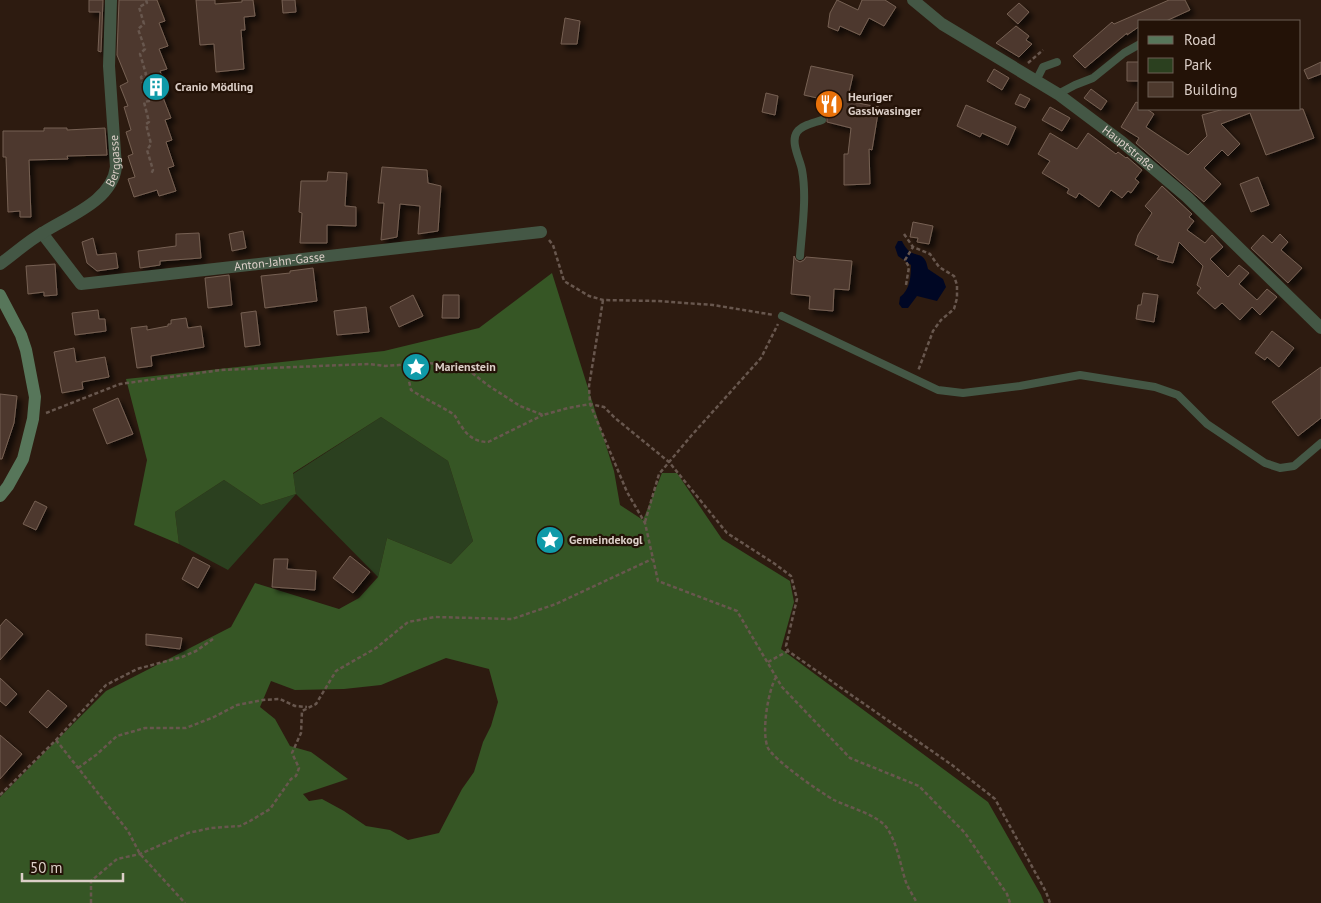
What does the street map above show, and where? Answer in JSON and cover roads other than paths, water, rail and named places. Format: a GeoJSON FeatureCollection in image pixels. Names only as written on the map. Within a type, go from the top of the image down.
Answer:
{"type":"FeatureCollection","features":[{"type":"Feature","properties":{"kind":"main road"},"geometry":{"type":"LineString","coordinates":[[0,295],[21,335],[26,350],[35,397],[33,419],[23,459],[8,486],[0,496]]}},
{"type":"Feature","properties":{"kind":"street","name":"Berggasse"},"geometry":{"type":"LineString","coordinates":[[0,264],[42,232],[88,206],[104,192],[115,174],[109,66],[111,0]]}},
{"type":"Feature","properties":{"kind":"street","name":"Hauptstraße"},"geometry":{"type":"LineString","coordinates":[[913,0],[942,24],[1058,94],[1122,142],[1187,197],[1321,328]]}},
{"type":"Feature","properties":{"kind":"street","name":"Anton-Jahn-Gasse"},"geometry":{"type":"LineString","coordinates":[[42,232],[81,284],[541,232]]}},
{"type":"Feature","properties":{"kind":"lane"},"geometry":{"type":"LineString","coordinates":[[1058,94],[1093,78],[1124,53],[1138,45]]}},
{"type":"Feature","properties":{"kind":"lane"},"geometry":{"type":"LineString","coordinates":[[1036,80],[1043,67],[1057,62]]}},
{"type":"Feature","properties":{"kind":"lane"},"geometry":{"type":"LineString","coordinates":[[800,256],[803,211],[802,170],[794,141],[797,132],[806,126],[822,120]]}},
{"type":"Feature","properties":{"kind":"lane"},"geometry":{"type":"LineString","coordinates":[[782,316],[938,390],[963,393],[1020,386],[1080,375],[1155,387],[1178,395],[1208,424],[1265,463],[1280,468],[1294,466],[1321,443]]}},
{"type":"Feature","properties":{"kind":"water"},"geometry":{"type":"Polygon","coordinates":[[[898,241],[902,241],[906,248],[924,258],[928,269],[943,279],[946,287],[937,301],[917,296],[908,308],[902,308],[899,304],[900,297],[906,291],[909,282],[911,265],[898,256],[895,247],[898,241]]]}},
{"type":"Feature","properties":{"kind":"place","name":"Cranio Mödling"},"geometry":{"type":"Point","coordinates":[156,87]}},
{"type":"Feature","properties":{"kind":"place","name":"Heuriger Gasslwasinger"},"geometry":{"type":"Point","coordinates":[829,104]}},
{"type":"Feature","properties":{"kind":"place","name":"Marienstein"},"geometry":{"type":"Point","coordinates":[416,367]}},
{"type":"Feature","properties":{"kind":"place","name":"Gemeindekogl"},"geometry":{"type":"Point","coordinates":[550,540]}}]}
